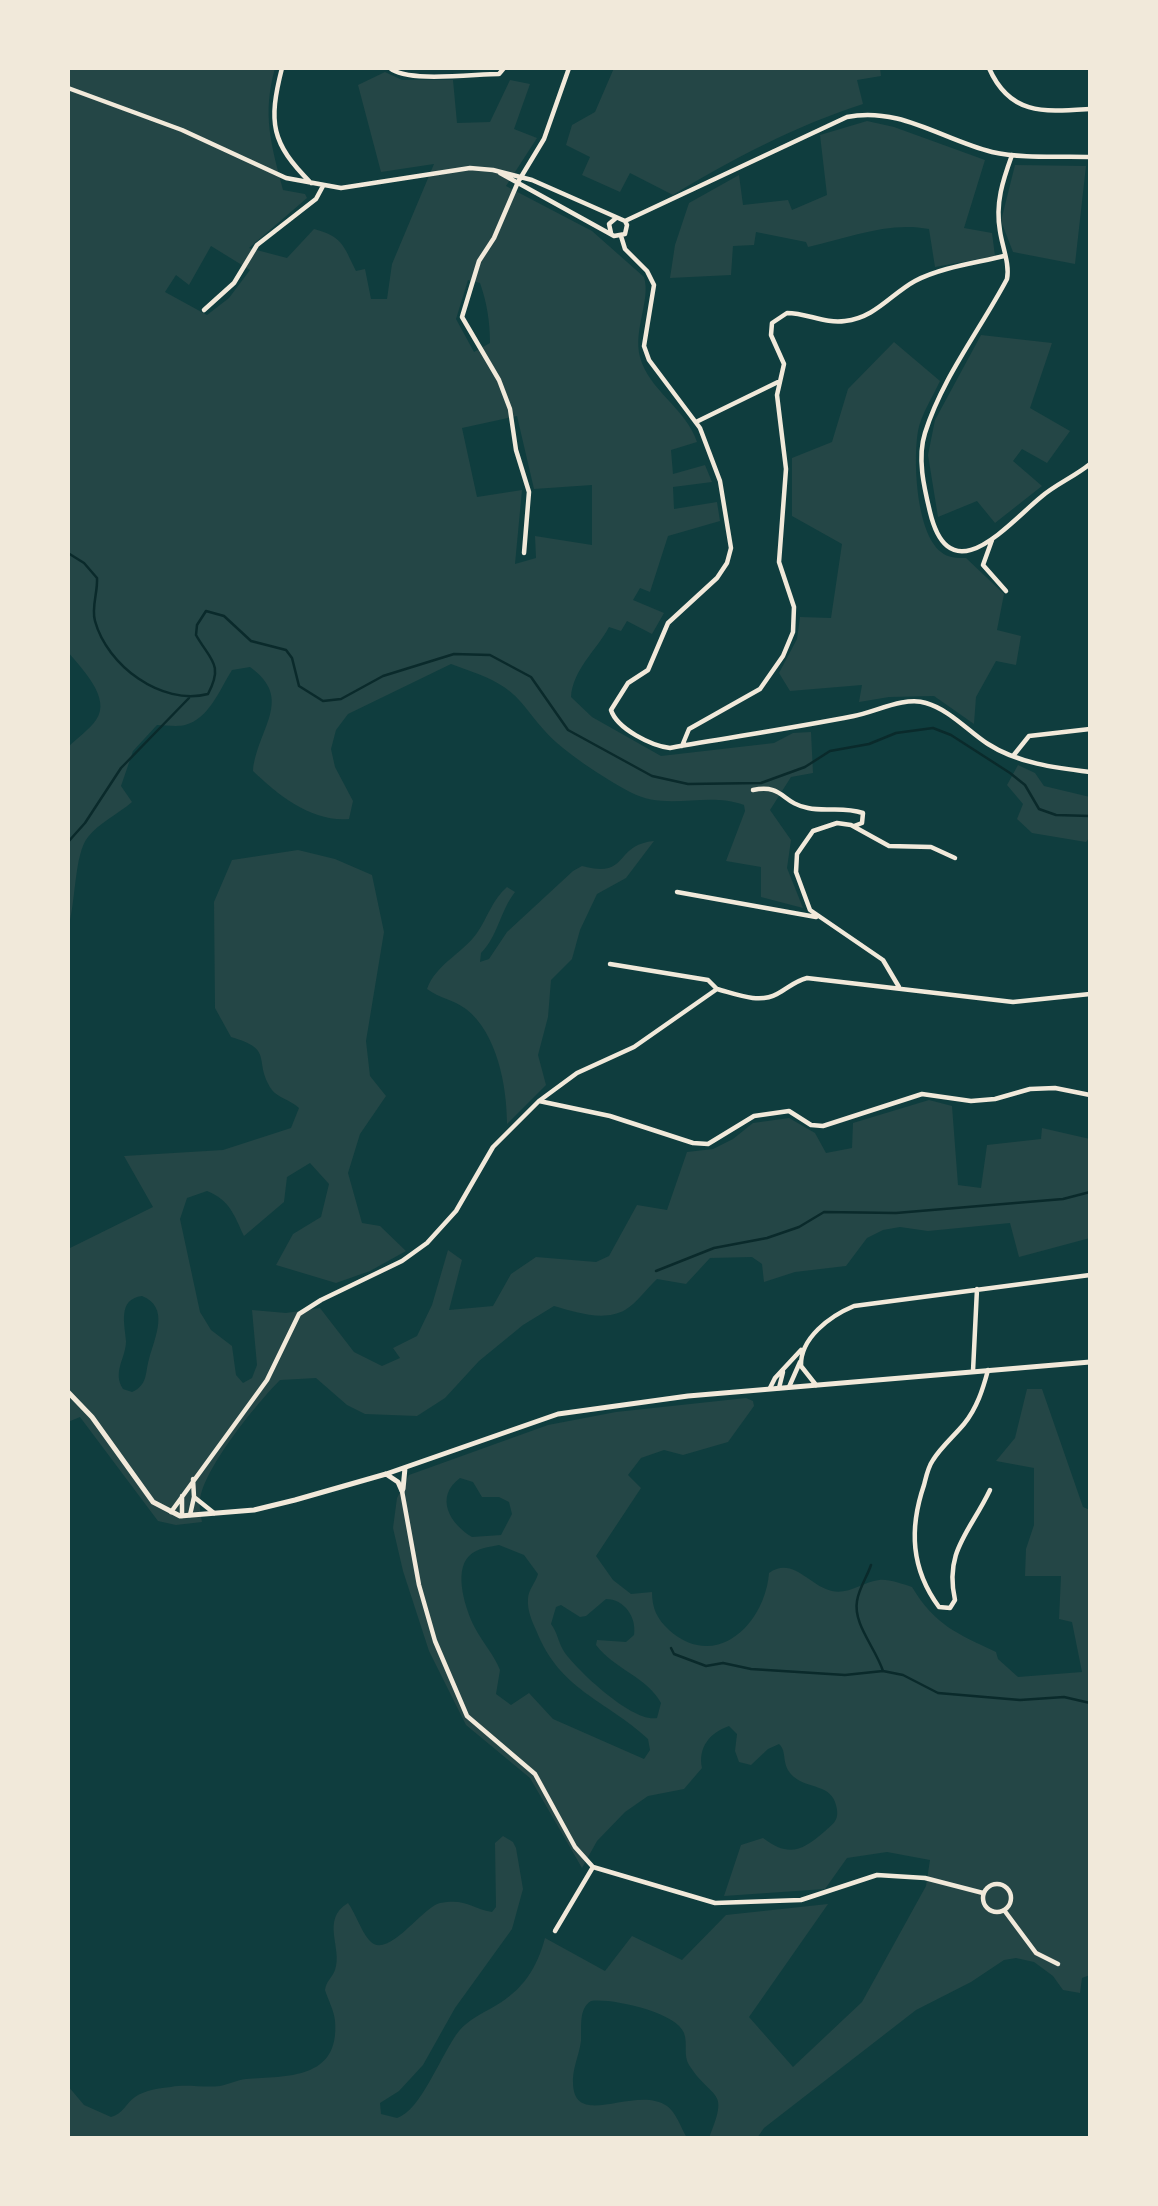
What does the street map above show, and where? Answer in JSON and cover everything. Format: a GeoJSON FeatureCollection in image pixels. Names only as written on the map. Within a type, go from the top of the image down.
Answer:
{"type":"FeatureCollection","features":[{"type":"Feature","properties":{"kind":"street"},"geometry":{"type":"LineString","coordinates":[[282,68],[274,103],[273,125],[285,154],[311,184]]}},
{"type":"Feature","properties":{"kind":"street"},"geometry":{"type":"LineString","coordinates":[[390,68],[395,73],[417,76],[499,74],[504,68]]}},
{"type":"Feature","properties":{"kind":"street"},"geometry":{"type":"LineString","coordinates":[[524,553],[528,492],[518,456],[510,409],[499,380],[463,317],[477,267],[549,127],[569,68]]}},
{"type":"Feature","properties":{"kind":"street"},"geometry":{"type":"LineString","coordinates":[[989,68],[998,86],[1027,107],[1042,112],[1090,108]]}},
{"type":"Feature","properties":{"kind":"street"},"geometry":{"type":"LineString","coordinates":[[68,88],[182,130],[264,170],[311,184],[366,186],[470,168],[493,170],[625,220],[846,117],[864,114],[896,118],[960,142],[1012,155],[1090,157]]}},
{"type":"Feature","properties":{"kind":"street"},"geometry":{"type":"LineString","coordinates":[[1012,155],[998,206],[1004,256],[1009,269],[1007,279],[940,393],[922,445],[924,489],[939,539],[950,548],[966,552],[992,540],[1047,492],[1090,464]]}},
{"type":"Feature","properties":{"kind":"street"},"geometry":{"type":"LineString","coordinates":[[520,180],[611,233],[621,236]]}},
{"type":"Feature","properties":{"kind":"street"},"geometry":{"type":"LineString","coordinates":[[204,310],[234,283],[257,245],[313,202],[323,186]]}},
{"type":"Feature","properties":{"kind":"street"},"geometry":{"type":"LineString","coordinates":[[611,233],[609,224],[617,218]]}},
{"type":"Feature","properties":{"kind":"street"},"geometry":{"type":"LineString","coordinates":[[621,236],[627,230],[625,220]]}},
{"type":"Feature","properties":{"kind":"street"},"geometry":{"type":"LineString","coordinates":[[621,236],[625,249],[647,271],[654,285],[645,328],[644,346],[649,360],[696,422],[720,481],[730,528],[727,563],[717,578],[668,623],[648,670],[628,683],[611,710],[614,718],[659,747],[682,746],[856,715],[908,702],[925,702],[947,714],[990,746],[1013,756],[1035,763],[1090,772]]}},
{"type":"Feature","properties":{"kind":"street"},"geometry":{"type":"LineString","coordinates":[[682,746],[689,729],[760,689],[791,640],[794,607],[779,562],[786,469],[777,401],[784,364],[770,329],[779,315],[797,313],[831,321],[849,321],[877,309],[915,282],[932,274],[1004,256]]}},
{"type":"Feature","properties":{"kind":"street"},"geometry":{"type":"LineString","coordinates":[[696,422],[779,382]]}},
{"type":"Feature","properties":{"kind":"street"},"geometry":{"type":"LineString","coordinates":[[992,540],[983,565],[1006,591]]}},
{"type":"Feature","properties":{"kind":"street"},"geometry":{"type":"LineString","coordinates":[[1013,756],[1029,736],[1090,729]]}},
{"type":"Feature","properties":{"kind":"street"},"geometry":{"type":"LineString","coordinates":[[752,790],[771,787],[809,809],[849,808],[863,813],[862,823],[854,826]]}},
{"type":"Feature","properties":{"kind":"street"},"geometry":{"type":"LineString","coordinates":[[900,988],[883,960],[810,910],[796,872],[797,854],[813,831],[824,825],[837,823],[854,826],[890,846],[931,847],[955,858]]}},
{"type":"Feature","properties":{"kind":"street"},"geometry":{"type":"LineString","coordinates":[[677,892],[820,918]]}},
{"type":"Feature","properties":{"kind":"street"},"geometry":{"type":"LineString","coordinates":[[610,964],[708,980],[717,989],[759,999],[778,993],[807,978],[1013,1002],[1090,994]]}},
{"type":"Feature","properties":{"kind":"street"},"geometry":{"type":"LineString","coordinates":[[170,1513],[267,1380],[299,1314],[321,1300],[402,1261],[427,1243],[456,1211],[493,1147],[539,1101],[577,1073],[634,1047],[717,989]]}},
{"type":"Feature","properties":{"kind":"street"},"geometry":{"type":"LineString","coordinates":[[539,1101],[610,1116],[694,1143],[708,1144],[754,1116],[789,1111],[811,1125],[823,1126],[922,1094],[971,1101],[995,1099],[1030,1088],[1055,1088],[1090,1095]]}},
{"type":"Feature","properties":{"kind":"street"},"geometry":{"type":"LineString","coordinates":[[770,1388],[775,1378],[835,1314],[854,1306],[1090,1275]]}},
{"type":"Feature","properties":{"kind":"street"},"geometry":{"type":"LineString","coordinates":[[973,1371],[977,1289]]}},
{"type":"Feature","properties":{"kind":"street"},"geometry":{"type":"LineString","coordinates":[[789,1387],[801,1361],[804,1347]]}},
{"type":"Feature","properties":{"kind":"street"},"geometry":{"type":"LineString","coordinates":[[801,1361],[809,1380],[816,1384]]}},
{"type":"Feature","properties":{"kind":"street"},"geometry":{"type":"LineString","coordinates":[[68,1392],[92,1417],[153,1502],[170,1513],[182,1516],[254,1510],[405,1468],[558,1414],[688,1396],[1090,1362]]}},
{"type":"Feature","properties":{"kind":"street"},"geometry":{"type":"LineString","coordinates":[[779,1388],[785,1368]]}},
{"type":"Feature","properties":{"kind":"street"},"geometry":{"type":"LineString","coordinates":[[988,1370],[981,1396],[966,1422],[931,1462],[916,1509],[914,1548],[920,1572],[939,1607],[950,1608],[955,1600],[951,1580],[952,1559],[990,1490]]}},
{"type":"Feature","properties":{"kind":"street"},"geometry":{"type":"LineString","coordinates":[[402,1491],[405,1468]]}},
{"type":"Feature","properties":{"kind":"street"},"geometry":{"type":"LineString","coordinates":[[386,1474],[398,1482],[402,1491],[419,1585],[435,1641],[467,1716],[535,1774],[575,1847],[593,1867],[715,1903],[802,1900],[877,1875],[925,1878],[983,1893]]}},
{"type":"Feature","properties":{"kind":"street"},"geometry":{"type":"LineString","coordinates":[[190,1515],[193,1478]]}},
{"type":"Feature","properties":{"kind":"street"},"geometry":{"type":"LineString","coordinates":[[182,1516],[180,1506],[183,1492]]}},
{"type":"Feature","properties":{"kind":"street"},"geometry":{"type":"LineString","coordinates":[[180,1506],[186,1500],[193,1500],[214,1513]]}},
{"type":"Feature","properties":{"kind":"street"},"geometry":{"type":"LineString","coordinates":[[555,1931],[593,1867]]}},
{"type":"Feature","properties":{"kind":"street"},"geometry":{"type":"LineString","coordinates":[[992,1884],[1007,1888],[1011,1900],[1004,1910],[995,1912],[986,1908],[983,1893],[992,1884]]}},
{"type":"Feature","properties":{"kind":"street"},"geometry":{"type":"LineString","coordinates":[[1004,1910],[1036,1953],[1058,1964]]}},
{"type":"Feature","properties":{"kind":"shaded area"},"geometry":{"type":"Polygon","coordinates":[[[68,68],[275,68],[269,115],[275,158],[283,190],[305,194],[307,198],[249,248],[287,258],[314,229],[324,232],[341,243],[356,271],[365,269],[371,299],[387,299],[392,264],[434,164],[381,172],[358,85],[385,72],[402,80],[453,80],[457,123],[490,122],[510,80],[530,84],[514,129],[537,138],[506,186],[592,231],[644,277],[646,286],[638,346],[640,357],[651,380],[685,419],[697,442],[671,450],[673,474],[705,465],[712,482],[673,487],[674,509],[717,502],[720,521],[668,536],[650,592],[640,588],[633,600],[664,613],[652,634],[627,621],[621,631],[609,627],[580,669],[571,697],[592,717],[661,756],[774,743],[793,733],[811,732],[813,773],[791,777],[770,810],[791,840],[787,868],[803,908],[761,897],[761,867],[726,861],[745,811],[744,805],[715,800],[658,800],[630,792],[562,747],[504,687],[451,664],[348,714],[336,730],[331,749],[335,767],[353,801],[349,819],[335,819],[309,812],[285,798],[253,771],[272,703],[270,691],[263,679],[250,667],[232,670],[201,717],[185,725],[157,725],[133,751],[121,786],[132,802],[98,827],[83,845],[68,928],[68,747],[96,720],[100,702],[93,684],[68,652],[68,68]],[[211,246],[189,285],[176,275],[165,292],[207,315],[229,298],[250,270],[211,246]],[[468,280],[456,319],[474,352],[490,343],[488,313],[480,283],[468,280]],[[517,416],[462,428],[477,497],[522,490],[515,564],[536,558],[535,536],[592,545],[592,485],[534,489],[517,416]]]}},
{"type":"Feature","properties":{"kind":"shaded area"},"geometry":{"type":"Polygon","coordinates":[[[614,68],[880,68],[881,76],[857,80],[863,104],[813,122],[765,144],[673,195],[630,173],[620,192],[582,175],[590,157],[566,145],[572,125],[595,112],[614,68]]]}},
{"type":"Feature","properties":{"kind":"shaded area"},"geometry":{"type":"Polygon","coordinates":[[[867,121],[894,127],[985,160],[964,228],[992,233],[995,256],[935,267],[929,229],[914,227],[884,229],[808,247],[806,242],[756,232],[754,245],[733,246],[731,275],[670,278],[675,245],[689,203],[739,175],[743,205],[788,200],[792,210],[827,195],[820,135],[867,121]]]}},
{"type":"Feature","properties":{"kind":"shaded area"},"geometry":{"type":"Polygon","coordinates":[[[1015,165],[1086,166],[1075,264],[1013,252],[1001,221],[1015,165]]]}},
{"type":"Feature","properties":{"kind":"shaded area"},"geometry":{"type":"Polygon","coordinates":[[[981,335],[1052,343],[1030,408],[1070,431],[1047,463],[1022,449],[1013,461],[1042,486],[995,523],[977,501],[938,517],[928,455],[935,420],[981,335]]]}},
{"type":"Feature","properties":{"kind":"shaded area"},"geometry":{"type":"Polygon","coordinates":[[[894,342],[940,381],[918,431],[916,477],[926,529],[941,552],[950,557],[966,558],[1004,594],[997,630],[1021,636],[1016,665],[996,661],[976,697],[974,724],[934,696],[889,697],[859,702],[862,685],[790,691],[779,673],[797,639],[800,617],[831,618],[842,544],[792,516],[792,458],[832,442],[848,389],[894,342]]]}},
{"type":"Feature","properties":{"kind":"shaded area"},"geometry":{"type":"Polygon","coordinates":[[[1018,765],[1035,773],[1044,786],[1090,797],[1090,837],[1086,842],[1032,833],[1017,819],[1023,804],[1007,785],[1018,765]]]}},
{"type":"Feature","properties":{"kind":"shaded area"},"geometry":{"type":"Polygon","coordinates":[[[654,841],[626,878],[597,894],[580,930],[572,959],[551,980],[548,1017],[538,1055],[546,1085],[507,1124],[505,1093],[493,1046],[477,1019],[466,1009],[427,989],[431,980],[477,933],[494,903],[507,887],[515,892],[481,953],[480,962],[489,959],[507,932],[573,871],[582,866],[608,868],[615,865],[632,848],[654,841]]]}},
{"type":"Feature","properties":{"kind":"shaded area"},"geometry":{"type":"Polygon","coordinates":[[[298,850],[335,859],[372,875],[384,932],[366,1041],[370,1076],[386,1096],[360,1134],[348,1173],[362,1223],[380,1226],[406,1251],[370,1271],[336,1283],[276,1265],[293,1234],[321,1217],[329,1184],[310,1163],[287,1177],[284,1202],[244,1236],[230,1209],[215,1195],[207,1191],[187,1198],[180,1219],[200,1312],[211,1330],[232,1346],[236,1375],[243,1383],[252,1378],[257,1365],[252,1310],[286,1313],[320,1308],[354,1352],[382,1366],[400,1358],[393,1348],[417,1336],[432,1305],[448,1250],[462,1260],[449,1310],[493,1306],[511,1274],[536,1257],[596,1262],[609,1256],[637,1205],[667,1210],[687,1152],[713,1149],[733,1139],[753,1123],[789,1118],[815,1133],[826,1153],[852,1148],[853,1123],[929,1100],[952,1106],[958,1185],[981,1188],[987,1145],[1041,1139],[1042,1128],[1090,1139],[1090,1238],[1019,1257],[1010,1223],[928,1231],[900,1227],[883,1230],[867,1238],[846,1266],[795,1272],[764,1282],[762,1264],[752,1257],[710,1258],[686,1284],[657,1279],[634,1303],[617,1314],[590,1315],[554,1306],[523,1325],[479,1361],[445,1398],[417,1416],[365,1414],[347,1405],[316,1378],[280,1380],[258,1404],[210,1472],[200,1501],[202,1522],[176,1525],[158,1521],[80,1417],[68,1422],[68,1249],[153,1207],[124,1156],[223,1150],[291,1128],[299,1108],[272,1090],[266,1080],[258,1052],[245,1042],[231,1037],[215,1008],[214,902],[232,860],[298,850]],[[142,1296],[134,1298],[129,1302],[124,1314],[126,1341],[119,1377],[123,1389],[132,1392],[143,1382],[157,1332],[158,1315],[151,1301],[142,1296]]]}},
{"type":"Feature","properties":{"kind":"shaded area"},"geometry":{"type":"Polygon","coordinates":[[[1027,1389],[1042,1389],[1083,1507],[1090,1510],[1090,1975],[1082,1978],[1080,1993],[1063,1990],[1053,1976],[1034,1962],[1016,1958],[1004,1960],[971,1982],[916,2010],[764,2128],[757,2138],[709,2138],[718,2102],[716,2096],[689,2065],[684,2033],[679,2025],[642,2008],[591,2001],[582,2014],[581,2041],[573,2078],[576,2097],[584,2104],[595,2105],[654,2101],[670,2109],[687,2138],[68,2138],[68,2086],[84,2105],[111,2117],[135,2097],[153,2090],[177,2086],[220,2086],[243,2080],[293,2075],[320,2064],[329,2055],[334,2040],[335,2021],[325,1990],[337,1962],[334,1926],[340,1910],[348,1903],[366,1936],[376,1945],[395,1939],[440,1903],[462,1903],[492,1912],[496,1907],[495,1843],[503,1836],[513,1842],[516,1848],[523,1889],[512,1929],[455,2008],[423,2065],[399,2091],[380,2103],[381,2114],[397,2118],[406,2113],[423,2093],[459,2031],[471,2020],[514,1993],[528,1977],[545,1938],[605,1971],[632,1936],[682,1960],[726,1915],[828,1904],[749,2017],[793,2067],[862,2002],[926,1886],[930,1860],[887,1852],[847,1858],[825,1889],[724,1896],[741,1845],[763,1838],[788,1850],[802,1847],[831,1826],[837,1814],[836,1805],[829,1793],[794,1777],[785,1763],[779,1744],[768,1749],[751,1765],[739,1762],[735,1751],[737,1734],[729,1726],[706,1742],[702,1754],[702,1768],[684,1789],[648,1796],[625,1812],[597,1841],[582,1868],[530,1778],[466,1725],[429,1651],[403,1571],[393,1528],[397,1498],[409,1475],[548,1425],[616,1412],[746,1398],[753,1401],[754,1406],[728,1442],[683,1455],[664,1450],[641,1458],[628,1475],[641,1488],[596,1556],[613,1580],[631,1594],[652,1592],[656,1613],[669,1630],[687,1642],[704,1646],[720,1644],[748,1625],[765,1592],[769,1573],[786,1568],[824,1588],[838,1592],[879,1580],[912,1587],[938,1619],[958,1633],[996,1652],[998,1659],[1018,1677],[1082,1672],[1072,1622],[1059,1619],[1061,1576],[1025,1576],[1026,1549],[1034,1525],[1034,1468],[996,1461],[1015,1438],[1027,1389]],[[460,1478],[452,1485],[447,1502],[448,1510],[457,1525],[472,1537],[501,1535],[512,1514],[509,1502],[499,1497],[482,1497],[473,1482],[460,1478]],[[499,1545],[472,1553],[464,1563],[461,1581],[472,1621],[500,1670],[496,1694],[511,1705],[529,1693],[553,1719],[644,1759],[650,1750],[648,1739],[571,1681],[546,1651],[528,1607],[529,1592],[538,1574],[524,1555],[499,1545]],[[606,1599],[586,1616],[580,1617],[561,1605],[556,1607],[551,1624],[565,1653],[582,1672],[621,1705],[634,1713],[657,1718],[661,1703],[655,1694],[596,1645],[597,1640],[626,1642],[634,1635],[628,1610],[618,1602],[606,1599]]]}},
{"type":"Feature","properties":{"kind":"waterway"},"geometry":{"type":"LineString","coordinates":[[68,553],[84,563],[97,578],[94,616],[101,637],[111,653],[138,678],[172,694],[208,694],[213,684],[213,663],[196,635],[197,625],[206,611],[224,616],[251,641],[286,650],[292,658],[299,686],[323,701],[341,699],[383,676],[454,654],[490,655],[531,677],[568,730],[652,776],[688,784],[761,783],[805,767],[830,751],[869,744],[896,733],[933,728],[951,735],[1010,773],[1025,785],[1039,809],[1056,815],[1090,816]]}},
{"type":"Feature","properties":{"kind":"waterway"},"geometry":{"type":"LineString","coordinates":[[68,842],[85,823],[121,768],[189,698]]}},
{"type":"Feature","properties":{"kind":"waterway"},"geometry":{"type":"LineString","coordinates":[[656,1271],[714,1248],[767,1238],[799,1227],[824,1212],[896,1213],[1063,1199],[1090,1192]]}},
{"type":"Feature","properties":{"kind":"waterway"},"geometry":{"type":"LineString","coordinates":[[871,1565],[859,1592],[857,1610],[861,1627],[883,1671]]}},
{"type":"Feature","properties":{"kind":"waterway"},"geometry":{"type":"LineString","coordinates":[[671,1648],[674,1654],[706,1666],[723,1663],[751,1669],[845,1675],[883,1671],[903,1675],[938,1693],[1020,1700],[1064,1697],[1090,1703]]}}]}
